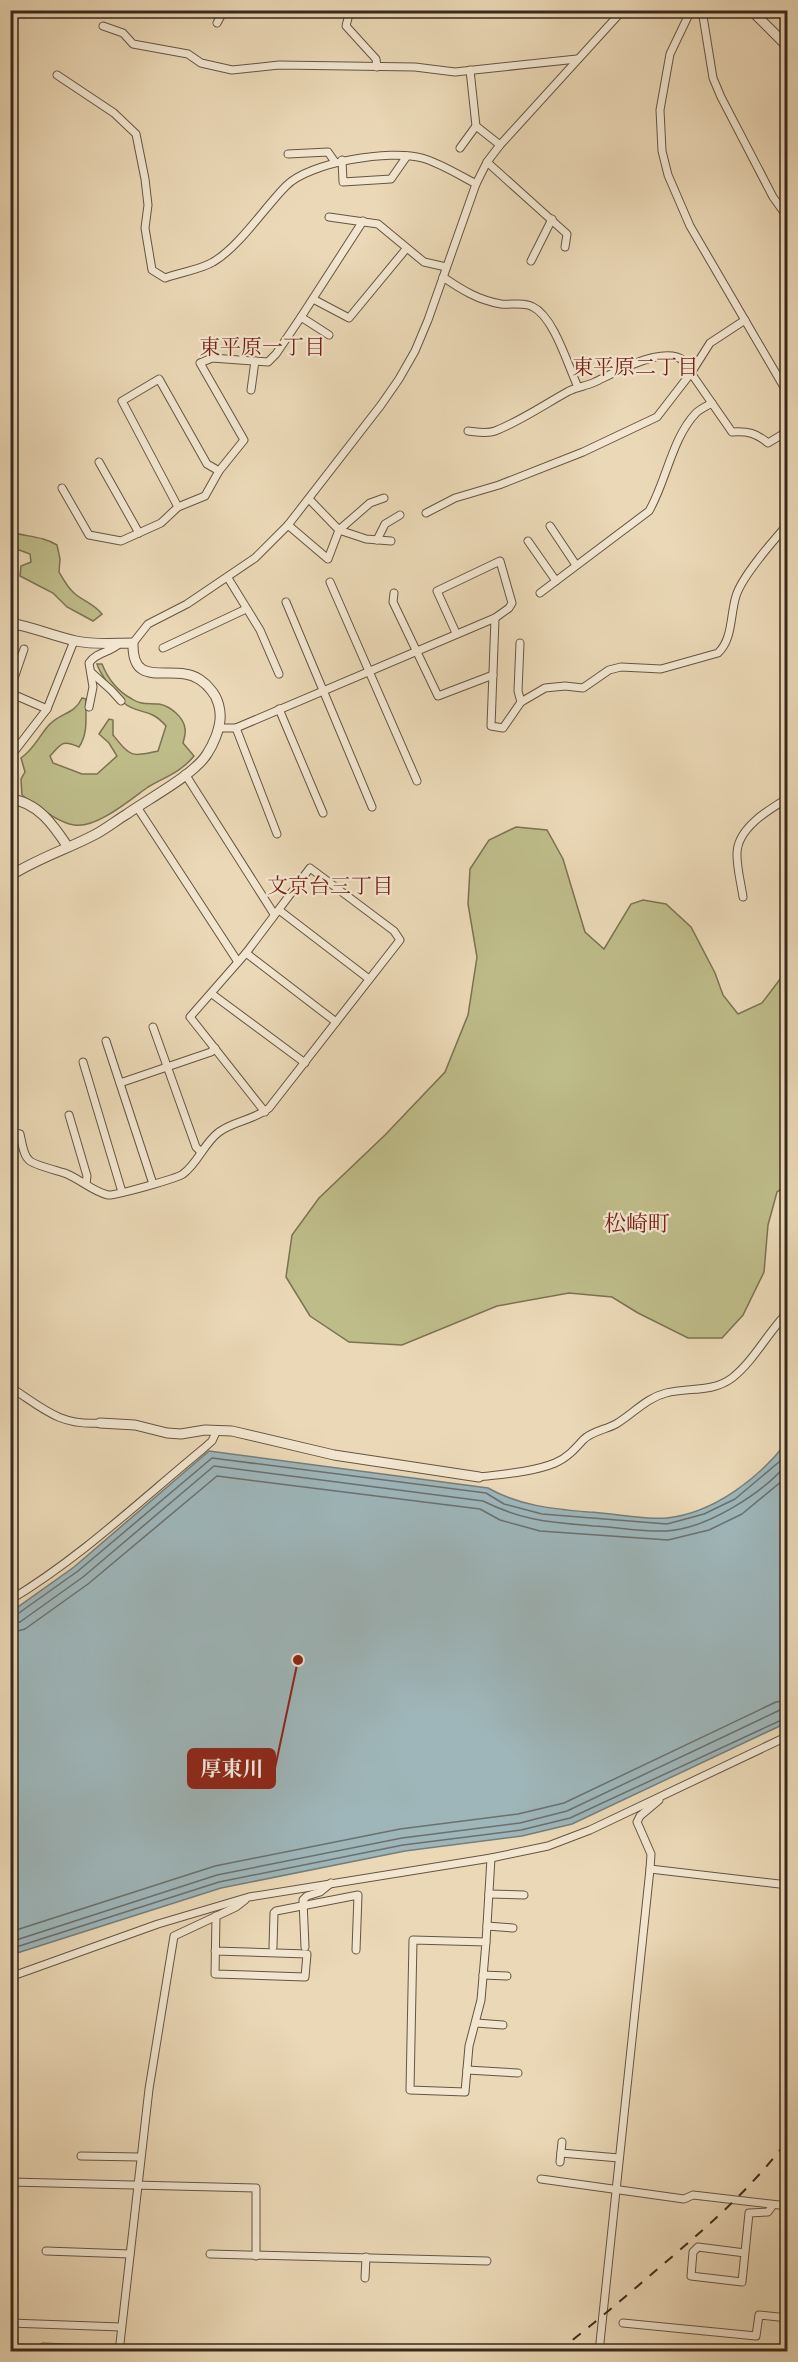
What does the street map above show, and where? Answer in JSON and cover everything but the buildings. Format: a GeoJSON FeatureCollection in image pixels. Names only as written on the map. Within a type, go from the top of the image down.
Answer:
{"type":"FeatureCollection","features":[{"type":"Feature","properties":{"kind":"street"},"geometry":{"type":"LineString","coordinates":[[218,23],[224,10]]}},
{"type":"Feature","properties":{"kind":"street"},"geometry":{"type":"LineString","coordinates":[[350,10],[346,26],[376,59],[377,67]]}},
{"type":"Feature","properties":{"kind":"street"},"geometry":{"type":"LineString","coordinates":[[10,876],[38,859],[98,833],[185,774],[206,755],[218,728],[220,710],[214,693],[193,676],[145,672],[134,659],[133,643],[148,624],[187,604],[255,558],[288,525],[309,499],[399,380],[415,351],[476,184],[487,162],[623,10]]}},
{"type":"Feature","properties":{"kind":"street"},"geometry":{"type":"LineString","coordinates":[[691,10],[670,54],[660,110],[662,152],[668,175],[690,226],[788,394]]}},
{"type":"Feature","properties":{"kind":"street"},"geometry":{"type":"LineString","coordinates":[[702,10],[713,78],[720,97],[773,197],[788,218]]}},
{"type":"Feature","properties":{"kind":"street"},"geometry":{"type":"LineString","coordinates":[[751,10],[788,47]]}},
{"type":"Feature","properties":{"kind":"street"},"geometry":{"type":"LineString","coordinates":[[103,26],[123,33],[133,44],[188,54],[201,63],[232,70],[279,64],[416,68],[455,72],[577,59]]}},
{"type":"Feature","properties":{"kind":"street"},"geometry":{"type":"LineString","coordinates":[[460,148],[476,126],[470,70]]}},
{"type":"Feature","properties":{"kind":"street"},"geometry":{"type":"LineString","coordinates":[[57,75],[114,113],[136,134],[148,205],[145,228],[150,262],[152,270],[165,278],[213,262],[259,218],[287,184],[338,161],[407,156],[423,158],[476,184]]}},
{"type":"Feature","properties":{"kind":"street"},"geometry":{"type":"LineString","coordinates":[[476,126],[500,145]]}},
{"type":"Feature","properties":{"kind":"street"},"geometry":{"type":"LineString","coordinates":[[288,154],[328,152],[338,161],[343,182],[391,179],[407,156]]}},
{"type":"Feature","properties":{"kind":"street"},"geometry":{"type":"LineString","coordinates":[[487,162],[567,234],[565,247]]}},
{"type":"Feature","properties":{"kind":"street"},"geometry":{"type":"LineString","coordinates":[[329,217],[378,224],[424,262],[446,267]]}},
{"type":"Feature","properties":{"kind":"street"},"geometry":{"type":"LineString","coordinates":[[531,261],[552,219]]}},
{"type":"Feature","properties":{"kind":"street"},"geometry":{"type":"LineString","coordinates":[[62,488],[88,535],[121,542],[161,523],[178,507],[205,496],[219,471],[244,440],[200,363],[212,358],[268,362],[301,317],[363,221]]}},
{"type":"Feature","properties":{"kind":"street"},"geometry":{"type":"LineString","coordinates":[[313,299],[349,318],[406,249]]}},
{"type":"Feature","properties":{"kind":"street"},"geometry":{"type":"LineString","coordinates":[[442,277],[478,298],[503,304],[531,305],[537,309],[555,331],[578,387]]}},
{"type":"Feature","properties":{"kind":"street"},"geometry":{"type":"LineString","coordinates":[[301,317],[329,335]]}},
{"type":"Feature","properties":{"kind":"street"},"geometry":{"type":"LineString","coordinates":[[426,513],[455,498],[584,453],[657,417],[692,373],[710,343],[745,320]]}},
{"type":"Feature","properties":{"kind":"street"},"geometry":{"type":"LineString","coordinates":[[468,431],[494,431],[578,387],[588,386],[630,365],[669,355],[684,361],[732,432],[750,432],[768,443],[788,431]]}},
{"type":"Feature","properties":{"kind":"street"},"geometry":{"type":"LineString","coordinates":[[251,390],[255,362]]}},
{"type":"Feature","properties":{"kind":"street"},"geometry":{"type":"LineString","coordinates":[[178,507],[122,401],[159,380],[207,464],[219,471]]}},
{"type":"Feature","properties":{"kind":"street"},"geometry":{"type":"LineString","coordinates":[[540,593],[649,511],[658,497],[683,434],[696,414],[712,403]]}},
{"type":"Feature","properties":{"kind":"street"},"geometry":{"type":"LineString","coordinates":[[99,462],[139,533]]}},
{"type":"Feature","properties":{"kind":"street"},"geometry":{"type":"LineString","coordinates":[[288,525],[328,559],[339,530],[370,503],[384,498]]}},
{"type":"Feature","properties":{"kind":"street"},"geometry":{"type":"LineString","coordinates":[[309,499],[339,530],[366,539],[391,541]]}},
{"type":"Feature","properties":{"kind":"street"},"geometry":{"type":"LineString","coordinates":[[377,540],[385,524],[400,515]]}},
{"type":"Feature","properties":{"kind":"street"},"geometry":{"type":"LineString","coordinates":[[495,618],[491,726],[503,728],[521,702],[545,688],[565,686],[583,688],[609,670],[621,667],[661,669],[718,653],[725,647],[728,639],[736,593],[741,583],[788,524]]}},
{"type":"Feature","properties":{"kind":"street"},"geometry":{"type":"LineString","coordinates":[[550,526],[576,565]]}},
{"type":"Feature","properties":{"kind":"street"},"geometry":{"type":"LineString","coordinates":[[528,541],[556,581]]}},
{"type":"Feature","properties":{"kind":"street"},"geometry":{"type":"LineString","coordinates":[[218,728],[236,728],[495,618],[512,603],[500,561],[436,591],[456,633]]}},
{"type":"Feature","properties":{"kind":"street"},"geometry":{"type":"LineString","coordinates":[[228,578],[260,630],[279,674]]}},
{"type":"Feature","properties":{"kind":"street"},"geometry":{"type":"LineString","coordinates":[[330,582],[417,780]]}},
{"type":"Feature","properties":{"kind":"street"},"geometry":{"type":"LineString","coordinates":[[394,593],[393,602],[438,696],[493,675]]}},
{"type":"Feature","properties":{"kind":"street"},"geometry":{"type":"LineString","coordinates":[[286,602],[372,807]]}},
{"type":"Feature","properties":{"kind":"street"},"geometry":{"type":"LineString","coordinates":[[163,648],[246,609]]}},
{"type":"Feature","properties":{"kind":"street"},"geometry":{"type":"LineString","coordinates":[[10,623],[26,625],[74,641],[100,645],[133,643]]}},
{"type":"Feature","properties":{"kind":"street"},"geometry":{"type":"LineString","coordinates":[[10,757],[20,747],[46,709],[74,641]]}},
{"type":"Feature","properties":{"kind":"street"},"geometry":{"type":"LineString","coordinates":[[89,707],[92,696],[92,673],[89,663],[99,653],[110,651],[120,643]]}},
{"type":"Feature","properties":{"kind":"street"},"geometry":{"type":"LineString","coordinates":[[520,643],[518,690],[521,702]]}},
{"type":"Feature","properties":{"kind":"street"},"geometry":{"type":"LineString","coordinates":[[24,649],[10,691],[46,709]]}},
{"type":"Feature","properties":{"kind":"street"},"geometry":{"type":"LineString","coordinates":[[92,673],[121,701]]}},
{"type":"Feature","properties":{"kind":"street"},"geometry":{"type":"LineString","coordinates":[[279,709],[323,813]]}},
{"type":"Feature","properties":{"kind":"street"},"geometry":{"type":"LineString","coordinates":[[236,728],[277,834]]}},
{"type":"Feature","properties":{"kind":"street"},"geometry":{"type":"LineString","coordinates":[[185,774],[276,912],[369,979]]}},
{"type":"Feature","properties":{"kind":"street"},"geometry":{"type":"LineString","coordinates":[[743,897],[736,853],[739,842],[744,832],[771,807],[788,798]]}},
{"type":"Feature","properties":{"kind":"street"},"geometry":{"type":"LineString","coordinates":[[10,799],[22,801],[38,810],[53,825],[68,847]]}},
{"type":"Feature","properties":{"kind":"street"},"geometry":{"type":"LineString","coordinates":[[137,807],[238,962]]}},
{"type":"Feature","properties":{"kind":"street"},"geometry":{"type":"LineString","coordinates":[[10,1132],[20,1134],[27,1158],[31,1162],[47,1166],[99,1192],[110,1195],[182,1176],[220,1131],[265,1112],[400,940],[394,931],[310,868],[246,953],[190,1017],[265,1112]]}},
{"type":"Feature","properties":{"kind":"street"},"geometry":{"type":"LineString","coordinates":[[246,953],[336,1022]]}},
{"type":"Feature","properties":{"kind":"street"},"geometry":{"type":"LineString","coordinates":[[212,994],[305,1063]]}},
{"type":"Feature","properties":{"kind":"street"},"geometry":{"type":"LineString","coordinates":[[153,1028],[196,1147],[201,1152]]}},
{"type":"Feature","properties":{"kind":"street"},"geometry":{"type":"LineString","coordinates":[[106,1041],[153,1184]]}},
{"type":"Feature","properties":{"kind":"street"},"geometry":{"type":"LineString","coordinates":[[120,1083],[211,1052],[215,1048]]}},
{"type":"Feature","properties":{"kind":"street"},"geometry":{"type":"LineString","coordinates":[[83,1062],[122,1192]]}},
{"type":"Feature","properties":{"kind":"street"},"geometry":{"type":"LineString","coordinates":[[69,1115],[87,1176],[86,1184]]}},
{"type":"Feature","properties":{"kind":"street"},"geometry":{"type":"LineString","coordinates":[[10,1387],[59,1419],[83,1425],[100,1423],[135,1425],[181,1434],[217,1430],[232,1431],[356,1459],[479,1477],[557,1462],[577,1449],[583,1440],[593,1433],[617,1424],[631,1411],[650,1400],[666,1393],[704,1389],[724,1383],[740,1370],[788,1312]]}},
{"type":"Feature","properties":{"kind":"street"},"geometry":{"type":"LineString","coordinates":[[10,1600],[32,1587],[76,1553],[212,1441],[217,1430]]}},
{"type":"Feature","properties":{"kind":"street"},"geometry":{"type":"LineString","coordinates":[[10,1977],[158,1924],[249,1897],[491,1858],[549,1846],[569,1839],[788,1736]]}},
{"type":"Feature","properties":{"kind":"street"},"geometry":{"type":"LineString","coordinates":[[598,2352],[650,1869],[651,1854],[637,1822],[640,1816],[662,1796]]}},
{"type":"Feature","properties":{"kind":"street"},"geometry":{"type":"LineString","coordinates":[[486,1942],[413,1940],[410,2090],[465,2092],[469,2046],[476,2023],[483,1975],[486,1942],[491,1858]]}},
{"type":"Feature","properties":{"kind":"street"},"geometry":{"type":"LineString","coordinates":[[650,1869],[788,1885]]}},
{"type":"Feature","properties":{"kind":"street"},"geometry":{"type":"LineString","coordinates":[[305,1947],[303,1900],[307,1896],[320,1893],[331,1883]]}},
{"type":"Feature","properties":{"kind":"street"},"geometry":{"type":"LineString","coordinates":[[489,1894],[524,1895]]}},
{"type":"Feature","properties":{"kind":"street"},"geometry":{"type":"LineString","coordinates":[[273,1947],[274,1913],[303,1905],[358,1896],[356,1950]]}},
{"type":"Feature","properties":{"kind":"street"},"geometry":{"type":"LineString","coordinates":[[43,2348],[119,2351],[140,2157],[174,1936],[236,1907],[249,1897]]}},
{"type":"Feature","properties":{"kind":"street"},"geometry":{"type":"LineString","coordinates":[[215,1951],[307,1954],[305,1977],[215,1974],[215,1951],[216,1916]]}},
{"type":"Feature","properties":{"kind":"street"},"geometry":{"type":"LineString","coordinates":[[487,1926],[513,1928]]}},
{"type":"Feature","properties":{"kind":"street"},"geometry":{"type":"LineString","coordinates":[[483,1975],[507,1976]]}},
{"type":"Feature","properties":{"kind":"street"},"geometry":{"type":"LineString","coordinates":[[476,2023],[503,2025]]}},
{"type":"Feature","properties":{"kind":"street"},"geometry":{"type":"LineString","coordinates":[[467,2070],[518,2073]]}},
{"type":"Feature","properties":{"kind":"street"},"geometry":{"type":"LineString","coordinates":[[560,2162],[562,2142]]}},
{"type":"Feature","properties":{"kind":"street"},"geometry":{"type":"LineString","coordinates":[[561,2152],[619,2158]]}},
{"type":"Feature","properties":{"kind":"street"},"geometry":{"type":"LineString","coordinates":[[81,2156],[140,2157]]}},
{"type":"Feature","properties":{"kind":"street"},"geometry":{"type":"LineString","coordinates":[[541,2179],[684,2199],[693,2195],[788,2206]]}},
{"type":"Feature","properties":{"kind":"street"},"geometry":{"type":"LineString","coordinates":[[10,2182],[256,2188],[256,2256]]}},
{"type":"Feature","properties":{"kind":"street"},"geometry":{"type":"LineString","coordinates":[[745,2253],[698,2247],[693,2252],[691,2276],[742,2282],[745,2253],[749,2214],[768,2212],[773,2205]]}},
{"type":"Feature","properties":{"kind":"street"},"geometry":{"type":"LineString","coordinates":[[46,2251],[130,2254]]}},
{"type":"Feature","properties":{"kind":"street"},"geometry":{"type":"LineString","coordinates":[[210,2254],[487,2261]]}},
{"type":"Feature","properties":{"kind":"street"},"geometry":{"type":"LineString","coordinates":[[365,2278],[366,2257]]}},
{"type":"Feature","properties":{"kind":"street"},"geometry":{"type":"LineString","coordinates":[[623,2323],[756,2336],[759,2315],[788,2318]]}},
{"type":"Feature","properties":{"kind":"street"},"geometry":{"type":"LineString","coordinates":[[10,2323],[122,2327]]}},
{"type":"Feature","properties":{"kind":"shaded area"},"geometry":{"type":"Polygon","coordinates":[[[11,532],[41,538],[57,545],[60,559],[59,572],[66,583],[74,593],[102,614],[93,621],[67,607],[53,593],[20,576],[21,566],[31,562],[30,554],[11,547],[11,532]]]}},
{"type":"Feature","properties":{"kind":"shaded area"},"geometry":{"type":"Polygon","coordinates":[[[97,664],[102,664],[114,684],[127,696],[138,702],[163,705],[176,713],[184,725],[183,743],[194,756],[178,770],[148,787],[103,818],[83,825],[74,825],[54,817],[22,795],[21,779],[25,772],[21,758],[33,747],[49,725],[75,708],[82,698],[86,699],[85,730],[79,747],[65,743],[50,756],[53,763],[82,774],[97,774],[117,756],[109,743],[99,734],[109,719],[113,720],[113,735],[132,754],[158,751],[166,726],[155,716],[124,703],[109,685],[97,664]]]}},
{"type":"Feature","properties":{"kind":"shaded area"},"geometry":{"type":"Polygon","coordinates":[[[516,827],[547,830],[563,859],[585,932],[604,949],[631,904],[643,900],[666,904],[691,927],[715,973],[723,995],[738,1014],[762,1003],[787,970],[787,1185],[777,1192],[768,1225],[764,1272],[743,1315],[722,1338],[688,1338],[612,1297],[569,1293],[497,1306],[402,1345],[349,1342],[310,1316],[286,1277],[292,1235],[319,1198],[385,1135],[445,1072],[468,1015],[477,957],[468,904],[470,869],[489,840],[516,827]]]}},
{"type":"Feature","properties":{"kind":"water"},"geometry":{"type":"Polygon","coordinates":[[[787,1442],[788,1721],[784,1724],[572,1824],[522,1836],[405,1851],[221,1888],[11,1955],[11,1612],[74,1567],[209,1451],[488,1488],[512,1499],[550,1508],[667,1518],[702,1509],[734,1492],[763,1468],[787,1442]]]}},
{"type":"Feature","properties":{"kind":"railway"},"geometry":{"type":"LineString","coordinates":[[557,2352],[716,2218],[760,2174],[788,2140]]}},
{"type":"Feature","properties":{"kind":"place","name":"厚東川"},"geometry":{"type":"Point","coordinates":[298,1660]}},
{"type":"Feature","properties":{"kind":"district","name":"東平原一丁目"},"geometry":{"type":"Point","coordinates":[262,347]}},
{"type":"Feature","properties":{"kind":"district","name":"東平原二丁目"},"geometry":{"type":"Point","coordinates":[635,367]}},
{"type":"Feature","properties":{"kind":"district","name":"文京台三丁目"},"geometry":{"type":"Point","coordinates":[330,886]}},
{"type":"Feature","properties":{"kind":"district","name":"松崎町"},"geometry":{"type":"Point","coordinates":[637,1223]}}]}
